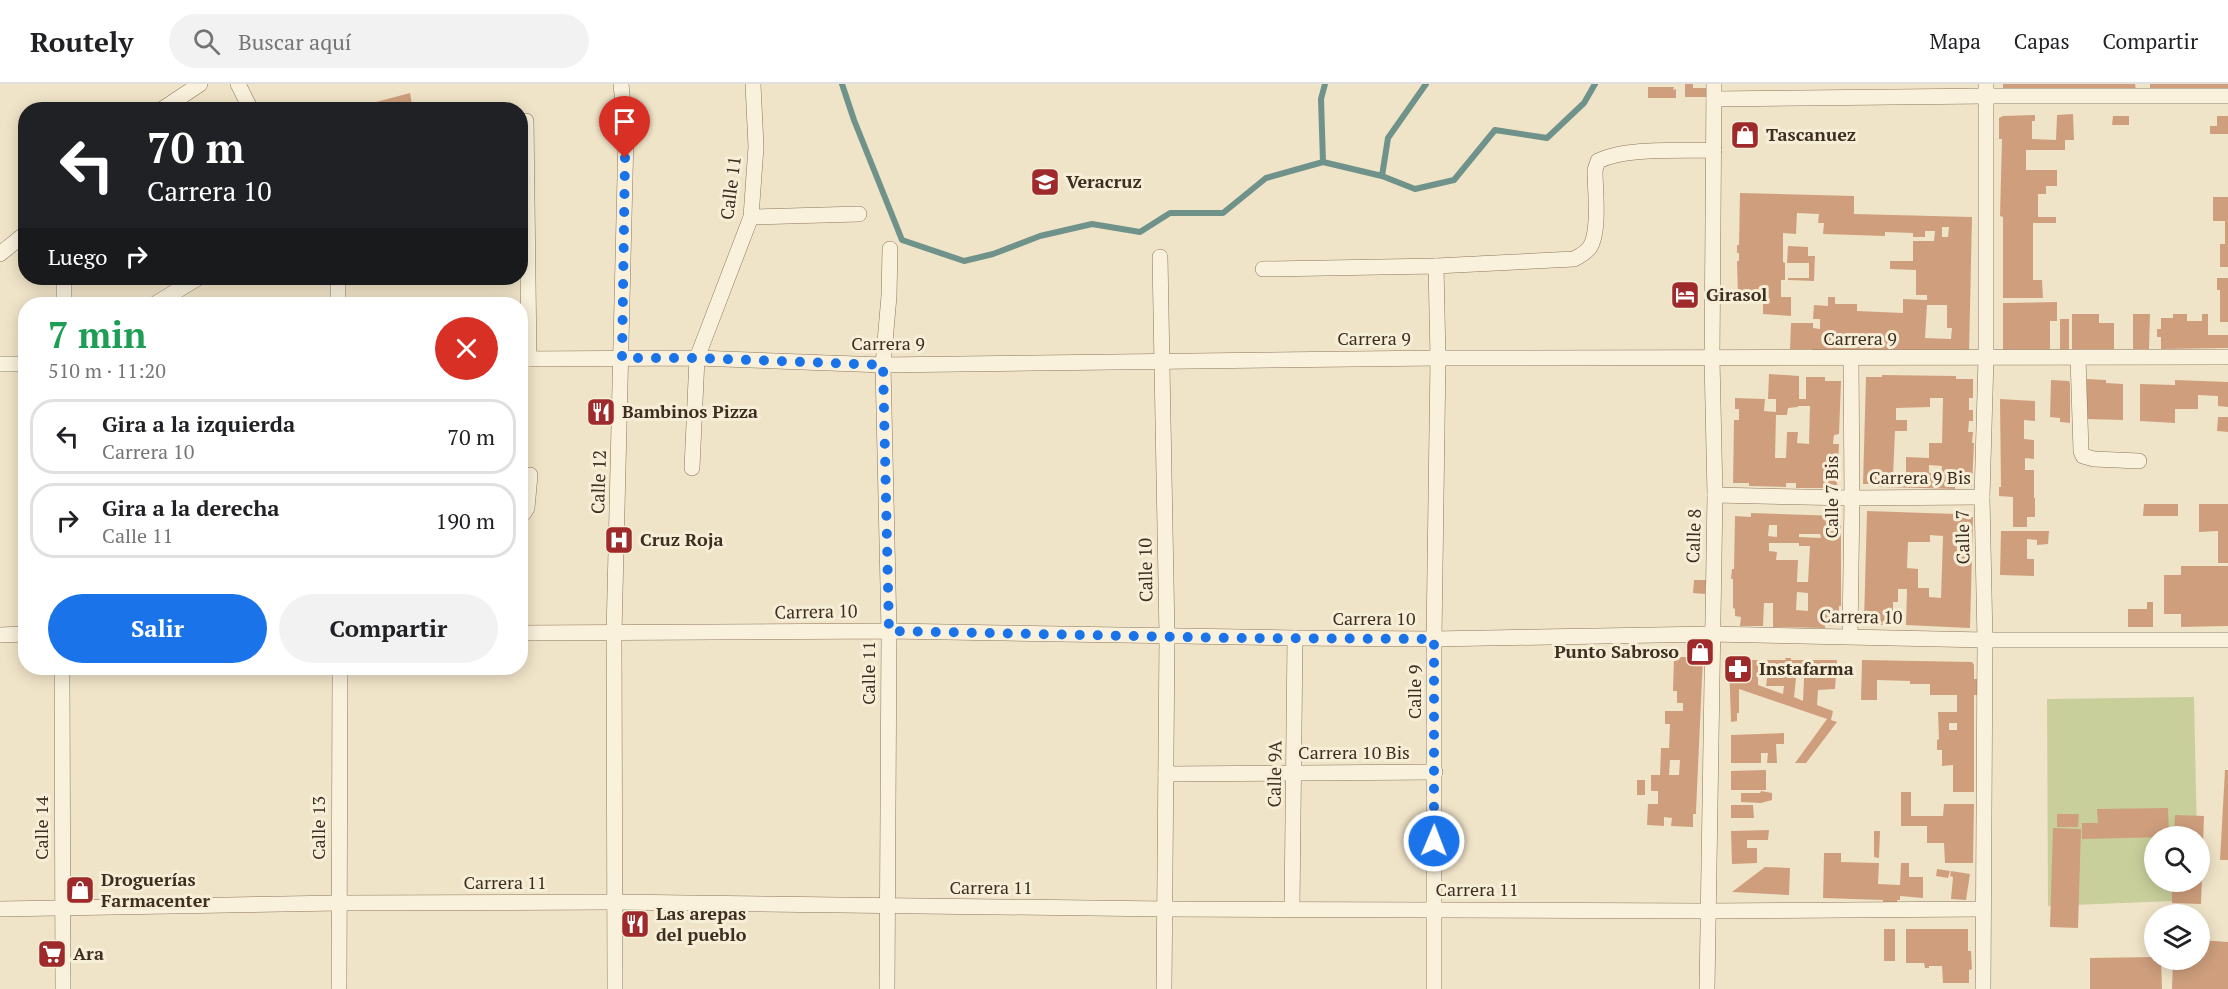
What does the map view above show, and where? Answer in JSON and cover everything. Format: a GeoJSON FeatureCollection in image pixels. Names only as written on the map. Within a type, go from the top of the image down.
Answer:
{"type":"FeatureCollection","features":[{"type":"Feature","properties":{"kind":"street"},"geometry":{"type":"LineString","coordinates":[[173,102],[200,84]]}},
{"type":"Feature","properties":{"kind":"street"},"geometry":{"type":"LineString","coordinates":[[238,84],[247,102]]}},
{"type":"Feature","properties":{"kind":"street","name":"Calle 12"},"geometry":{"type":"LineString","coordinates":[[615,989],[614,633],[626,135],[621,84]]}},
{"type":"Feature","properties":{"kind":"street","name":"Calle 11"},"geometry":{"type":"LineString","coordinates":[[692,468],[697,358],[751,217],[756,147],[753,84]]}},
{"type":"Feature","properties":{"kind":"street","name":"Calle 7"},"geometry":{"type":"LineString","coordinates":[[1983,989],[1985,640],[1982,497],[1986,358],[1986,90]]}},
{"type":"Feature","properties":{"kind":"street"},"geometry":{"type":"LineString","coordinates":[[1714,91],[2142,90],[2228,96]]}},
{"type":"Feature","properties":{"kind":"street","name":"Calle 8"},"geometry":{"type":"LineString","coordinates":[[1707,989],[1715,495],[1712,358],[1714,91]]}},
{"type":"Feature","properties":{"kind":"street"},"geometry":{"type":"LineString","coordinates":[[1263,269],[1436,266],[1574,259],[1585,253],[1592,245],[1595,234],[1595,170],[1598,161],[1608,156],[1625,154],[1713,150]]}},
{"type":"Feature","properties":{"kind":"street"},"geometry":{"type":"LineString","coordinates":[[751,217],[859,214]]}},
{"type":"Feature","properties":{"kind":"street"},"geometry":{"type":"LineString","coordinates":[[0,254],[18,239]]}},
{"type":"Feature","properties":{"kind":"street","name":"Calle 11"},"geometry":{"type":"LineString","coordinates":[[887,989],[889,631],[883,365],[889,296],[890,249]]}},
{"type":"Feature","properties":{"kind":"street","name":"Calle 10"},"geometry":{"type":"LineString","coordinates":[[1160,258],[1167,636],[1164,989]]}},
{"type":"Feature","properties":{"kind":"street","name":"Calle 9"},"geometry":{"type":"LineString","coordinates":[[1434,989],[1434,639],[1438,358],[1436,266]]}},
{"type":"Feature","properties":{"kind":"street"},"geometry":{"type":"LineString","coordinates":[[167,297],[186,285]]}},
{"type":"Feature","properties":{"kind":"street"},"geometry":{"type":"LineString","coordinates":[[2079,357],[2080,451],[2083,456],[2094,459],[2139,461]]}},
{"type":"Feature","properties":{"kind":"street","name":"Carrera 9"},"geometry":{"type":"LineString","coordinates":[[528,359],[697,358],[883,365],[1438,358],[2228,357]]}},
{"type":"Feature","properties":{"kind":"street","name":"Calle 7 Bis"},"geometry":{"type":"LineString","coordinates":[[1850,636],[1851,358]]}},
{"type":"Feature","properties":{"kind":"street"},"geometry":{"type":"LineString","coordinates":[[0,364],[18,364]]}},
{"type":"Feature","properties":{"kind":"street"},"geometry":{"type":"LineString","coordinates":[[528,497],[530,475]]}},
{"type":"Feature","properties":{"kind":"street","name":"Carrera 9 Bis"},"geometry":{"type":"LineString","coordinates":[[1715,495],[1852,498],[1982,497]]}},
{"type":"Feature","properties":{"kind":"street","name":"Carrera 10"},"geometry":{"type":"LineString","coordinates":[[528,633],[889,631],[1434,639],[1711,634],[1985,640],[2228,640]]}},
{"type":"Feature","properties":{"kind":"street"},"geometry":{"type":"LineString","coordinates":[[0,634],[18,634]]}},
{"type":"Feature","properties":{"kind":"street","name":"Calle 9A"},"geometry":{"type":"LineString","coordinates":[[1292,909],[1295,638]]}},
{"type":"Feature","properties":{"kind":"street","name":"Calle 14"},"geometry":{"type":"LineString","coordinates":[[62,675],[63,989]]}},
{"type":"Feature","properties":{"kind":"street","name":"Calle 13"},"geometry":{"type":"LineString","coordinates":[[339,989],[340,675]]}},
{"type":"Feature","properties":{"kind":"street","name":"Carrera 10 Bis"},"geometry":{"type":"LineString","coordinates":[[1166,774],[1435,772]]}},
{"type":"Feature","properties":{"kind":"street","name":"Carrera 11"},"geometry":{"type":"LineString","coordinates":[[0,909],[338,903],[614,902],[1166,909],[1707,911],[1982,909]]}},
{"type":"Feature","properties":{"kind":"green space"},"geometry":{"type":"Polygon","coordinates":[[[2194,697],[2197,826],[2144,826],[2144,892],[2198,892],[2198,900],[2048,906],[2047,699],[2194,697]]]}},
{"type":"Feature","properties":{"kind":"building"},"geometry":{"type":"Polygon","coordinates":[[[1685,84],[1693,84],[1693,88],[1713,88],[1713,97],[1685,97],[1685,84]]]}},
{"type":"Feature","properties":{"kind":"building"},"geometry":{"type":"Polygon","coordinates":[[[2003,84],[2135,84],[2136,90],[2003,88],[2003,84]]]}},
{"type":"Feature","properties":{"kind":"building"},"geometry":{"type":"Polygon","coordinates":[[[2150,84],[2228,84],[2228,90],[2150,90],[2150,84]]]}},
{"type":"Feature","properties":{"kind":"building"},"geometry":{"type":"Polygon","coordinates":[[[1648,87],[1674,87],[1676,98],[1648,98],[1648,87]]]}},
{"type":"Feature","properties":{"kind":"building"},"geometry":{"type":"Polygon","coordinates":[[[410,93],[412,102],[376,102],[410,93]]]}},
{"type":"Feature","properties":{"kind":"building"},"geometry":{"type":"Polygon","coordinates":[[[2073,114],[2074,140],[2065,140],[2065,150],[2026,150],[2026,170],[2057,170],[2057,186],[2046,186],[2046,194],[2038,194],[2038,217],[2056,217],[2056,223],[2033,223],[2033,280],[2042,280],[2043,298],[2003,298],[2003,217],[2000,216],[2002,139],[1999,139],[1999,118],[2035,115],[2035,121],[2032,121],[2032,139],[2056,140],[2057,115],[2073,114]]]}},
{"type":"Feature","properties":{"kind":"building"},"geometry":{"type":"Polygon","coordinates":[[[2113,116],[2129,116],[2129,125],[2112,125],[2113,116]]]}},
{"type":"Feature","properties":{"kind":"building"},"geometry":{"type":"Polygon","coordinates":[[[2217,116],[2228,116],[2228,134],[2210,134],[2210,126],[2217,126],[2217,116]]]}},
{"type":"Feature","properties":{"kind":"building"},"geometry":{"type":"Polygon","coordinates":[[[1740,193],[1854,196],[1854,214],[1972,217],[1969,354],[1812,352],[1812,349],[1790,349],[1791,323],[1813,323],[1813,328],[1820,329],[1820,319],[1813,319],[1814,305],[1828,306],[1828,297],[1835,297],[1835,304],[1857,304],[1857,311],[1903,313],[1903,299],[1927,300],[1927,295],[1916,295],[1916,270],[1890,269],[1890,261],[1913,261],[1913,241],[1934,241],[1935,231],[1925,231],[1925,237],[1913,237],[1913,233],[1885,232],[1885,236],[1823,234],[1824,223],[1818,223],[1819,214],[1797,213],[1796,234],[1783,233],[1785,280],[1781,280],[1781,297],[1791,297],[1791,316],[1763,314],[1763,297],[1738,297],[1737,261],[1739,261],[1739,253],[1737,253],[1737,245],[1739,245],[1740,193]],[[1942,227],[1942,237],[1948,237],[1949,227],[1942,227]],[[1927,305],[1925,338],[1951,339],[1952,328],[1947,328],[1947,305],[1927,305]]]}},
{"type":"Feature","properties":{"kind":"building"},"geometry":{"type":"Polygon","coordinates":[[[2213,197],[2228,197],[2228,267],[2220,267],[2220,244],[2225,244],[2225,221],[2213,221],[2213,197]]]}},
{"type":"Feature","properties":{"kind":"building"},"geometry":{"type":"Polygon","coordinates":[[[1788,246],[1808,247],[1808,256],[1815,256],[1814,281],[1788,280],[1788,278],[1809,278],[1809,263],[1787,263],[1788,246]]]}},
{"type":"Feature","properties":{"kind":"building"},"geometry":{"type":"Polygon","coordinates":[[[2217,278],[2228,278],[2228,322],[2220,322],[2220,290],[2217,290],[2217,278]]]}},
{"type":"Feature","properties":{"kind":"building"},"geometry":{"type":"Polygon","coordinates":[[[2057,302],[2057,321],[2050,321],[2050,350],[2003,350],[2003,303],[2057,302]]]}},
{"type":"Feature","properties":{"kind":"building"},"geometry":{"type":"Polygon","coordinates":[[[2072,314],[2099,314],[2099,323],[2114,323],[2114,349],[2072,349],[2072,314]]]}},
{"type":"Feature","properties":{"kind":"building"},"geometry":{"type":"Polygon","coordinates":[[[2133,314],[2150,314],[2149,349],[2133,349],[2133,314]]]}},
{"type":"Feature","properties":{"kind":"building"},"geometry":{"type":"Polygon","coordinates":[[[2173,314],[2187,314],[2187,321],[2202,321],[2202,314],[2208,314],[2208,335],[2228,335],[2228,348],[2161,349],[2161,337],[2157,337],[2157,329],[2161,329],[2161,318],[2173,318],[2173,314]]]}},
{"type":"Feature","properties":{"kind":"building"},"geometry":{"type":"Polygon","coordinates":[[[2060,319],[2069,319],[2069,350],[2060,350],[2060,319]]]}},
{"type":"Feature","properties":{"kind":"building"},"geometry":{"type":"Polygon","coordinates":[[[1769,374],[1799,376],[1799,399],[1806,399],[1806,377],[1825,377],[1825,381],[1841,381],[1839,434],[1834,435],[1833,444],[1839,444],[1837,485],[1824,485],[1823,488],[1796,488],[1796,483],[1786,483],[1786,487],[1733,483],[1734,420],[1739,420],[1739,409],[1735,409],[1735,398],[1765,399],[1764,411],[1776,412],[1776,399],[1768,399],[1769,374]],[[1810,406],[1788,408],[1787,415],[1776,415],[1775,458],[1786,458],[1787,432],[1798,432],[1797,443],[1809,444],[1810,406]]]}},
{"type":"Feature","properties":{"kind":"building"},"geometry":{"type":"Polygon","coordinates":[[[1882,375],[1956,376],[1956,379],[1973,379],[1973,398],[1969,398],[1969,410],[1973,410],[1973,421],[1969,421],[1968,432],[1973,432],[1972,443],[1974,443],[1972,486],[1955,485],[1955,489],[1878,487],[1878,484],[1863,484],[1866,377],[1882,377],[1882,375]],[[1930,398],[1930,407],[1896,408],[1896,420],[1907,420],[1907,431],[1895,431],[1893,477],[1906,478],[1906,457],[1929,458],[1929,443],[1942,443],[1943,398],[1930,398]],[[1929,465],[1929,473],[1937,473],[1937,481],[1941,481],[1942,466],[1929,465]]]}},
{"type":"Feature","properties":{"kind":"building"},"geometry":{"type":"Polygon","coordinates":[[[2087,379],[2123,384],[2123,420],[2086,419],[2087,379]]]}},
{"type":"Feature","properties":{"kind":"building"},"geometry":{"type":"Polygon","coordinates":[[[2051,380],[2069,381],[2070,423],[2060,422],[2060,418],[2050,417],[2051,380]]]}},
{"type":"Feature","properties":{"kind":"building"},"geometry":{"type":"Polygon","coordinates":[[[2175,380],[2228,382],[2228,407],[2218,406],[2218,396],[2198,395],[2198,409],[2175,409],[2175,423],[2140,421],[2140,384],[2175,385],[2175,380]]]}},
{"type":"Feature","properties":{"kind":"building"},"geometry":{"type":"Polygon","coordinates":[[[2000,399],[2035,401],[2035,421],[2024,420],[2024,439],[2034,440],[2034,459],[2025,458],[2025,470],[2034,470],[2035,498],[2035,517],[2027,517],[2027,527],[2013,527],[2013,497],[1999,496],[1999,487],[2001,487],[2000,399]]]}},
{"type":"Feature","properties":{"kind":"building"},"geometry":{"type":"Polygon","coordinates":[[[2218,417],[2228,417],[2228,432],[2217,431],[2218,417]]]}},
{"type":"Feature","properties":{"kind":"building"},"geometry":{"type":"Polygon","coordinates":[[[2144,504],[2178,504],[2178,516],[2143,516],[2144,504]]]}},
{"type":"Feature","properties":{"kind":"building"},"geometry":{"type":"Polygon","coordinates":[[[2199,504],[2228,504],[2228,563],[2218,563],[2218,531],[2199,532],[2199,504]]]}},
{"type":"Feature","properties":{"kind":"building"},"geometry":{"type":"Polygon","coordinates":[[[1867,511],[1956,514],[1956,517],[1973,517],[1970,628],[1906,625],[1907,589],[1898,589],[1898,602],[1893,602],[1893,625],[1878,625],[1878,622],[1864,621],[1867,511]],[[1930,535],[1930,542],[1908,542],[1907,568],[1918,569],[1918,588],[1929,588],[1929,597],[1941,598],[1943,536],[1930,535]]]}},
{"type":"Feature","properties":{"kind":"building"},"geometry":{"type":"Polygon","coordinates":[[[1751,513],[1841,516],[1841,606],[1839,606],[1838,626],[1773,627],[1773,603],[1764,603],[1763,626],[1740,626],[1741,617],[1735,616],[1733,608],[1733,579],[1731,579],[1732,569],[1734,569],[1735,516],[1751,517],[1751,513]],[[1769,525],[1768,536],[1777,537],[1777,525],[1769,525]],[[1799,534],[1799,537],[1821,538],[1820,534],[1799,534]],[[1769,543],[1769,551],[1777,552],[1776,560],[1798,560],[1797,582],[1808,582],[1810,546],[1799,546],[1799,543],[1769,543]],[[1797,592],[1796,610],[1808,611],[1808,593],[1797,592]]]}},
{"type":"Feature","properties":{"kind":"building"},"geometry":{"type":"Polygon","coordinates":[[[2001,531],[2049,531],[2048,544],[2037,545],[2037,540],[2027,539],[2027,559],[2034,559],[2034,576],[2000,575],[2001,531]]]}},
{"type":"Feature","properties":{"kind":"building"},"geometry":{"type":"Polygon","coordinates":[[[2181,566],[2228,566],[2228,626],[2181,627],[2181,614],[2164,614],[2164,575],[2181,575],[2181,566]]]}},
{"type":"Feature","properties":{"kind":"building"},"geometry":{"type":"Polygon","coordinates":[[[1694,580],[1706,580],[1705,594],[1693,593],[1694,580]]]}},
{"type":"Feature","properties":{"kind":"building"},"geometry":{"type":"Polygon","coordinates":[[[2147,602],[2153,602],[2153,627],[2128,627],[2128,609],[2147,609],[2147,602]]]}},
{"type":"Feature","properties":{"kind":"building"},"geometry":{"type":"Polygon","coordinates":[[[1674,657],[1703,657],[1696,814],[1693,814],[1693,827],[1671,826],[1672,818],[1664,817],[1664,826],[1647,825],[1648,804],[1658,804],[1658,791],[1651,791],[1651,775],[1660,775],[1661,748],[1669,748],[1670,724],[1665,724],[1665,711],[1683,711],[1683,703],[1677,703],[1677,691],[1673,691],[1674,657]],[[1670,760],[1669,775],[1679,775],[1680,760],[1670,760]]]}},
{"type":"Feature","properties":{"kind":"building"},"geometry":{"type":"Polygon","coordinates":[[[1785,658],[1837,660],[1835,689],[1818,690],[1817,705],[1833,711],[1831,720],[1837,722],[1806,763],[1795,763],[1827,719],[1739,689],[1739,713],[1737,713],[1737,721],[1731,722],[1729,662],[1732,660],[1786,660],[1785,658]],[[1758,678],[1758,685],[1783,694],[1784,686],[1766,686],[1767,678],[1758,678]],[[1796,678],[1794,697],[1803,701],[1804,678],[1796,678]]]}},
{"type":"Feature","properties":{"kind":"building"},"geometry":{"type":"Polygon","coordinates":[[[1862,660],[1972,662],[1974,679],[1977,679],[1977,695],[1974,695],[1974,792],[1953,792],[1953,765],[1942,766],[1942,750],[1937,750],[1938,712],[1957,712],[1957,695],[1930,695],[1930,684],[1877,680],[1877,700],[1861,700],[1862,660]],[[1949,723],[1949,730],[1957,730],[1957,723],[1949,723]]]}},
{"type":"Feature","properties":{"kind":"building"},"geometry":{"type":"Polygon","coordinates":[[[1784,733],[1784,744],[1776,744],[1777,763],[1767,763],[1768,753],[1761,753],[1761,763],[1731,763],[1731,735],[1784,733]]]}},
{"type":"Feature","properties":{"kind":"building"},"geometry":{"type":"Polygon","coordinates":[[[1766,770],[1766,790],[1731,790],[1731,771],[1766,770]]]}},
{"type":"Feature","properties":{"kind":"building"},"geometry":{"type":"Polygon","coordinates":[[[2225,770],[2228,770],[2228,860],[2220,860],[2225,770]]]}},
{"type":"Feature","properties":{"kind":"building"},"geometry":{"type":"Polygon","coordinates":[[[1637,780],[1645,780],[1645,795],[1637,795],[1637,780]]]}},
{"type":"Feature","properties":{"kind":"building"},"geometry":{"type":"Polygon","coordinates":[[[1761,791],[1772,793],[1772,800],[1761,803],[1741,802],[1741,793],[1760,793],[1761,791]]]}},
{"type":"Feature","properties":{"kind":"building"},"geometry":{"type":"Polygon","coordinates":[[[1901,792],[1911,792],[1911,816],[1943,816],[1944,804],[1974,804],[1973,863],[1945,863],[1944,843],[1927,843],[1927,826],[1901,826],[1901,792]]]}},
{"type":"Feature","properties":{"kind":"building"},"geometry":{"type":"Polygon","coordinates":[[[1731,805],[1753,805],[1754,818],[1731,818],[1731,805]]]}},
{"type":"Feature","properties":{"kind":"building"},"geometry":{"type":"Polygon","coordinates":[[[2168,808],[2169,826],[2144,826],[2144,838],[2082,839],[2082,823],[2098,823],[2097,809],[2168,808]]]}},
{"type":"Feature","properties":{"kind":"building"},"geometry":{"type":"Polygon","coordinates":[[[2057,814],[2079,814],[2078,827],[2057,827],[2057,814]]]}},
{"type":"Feature","properties":{"kind":"building"},"geometry":{"type":"Polygon","coordinates":[[[2175,815],[2204,816],[2204,826],[2174,826],[2175,815]]]}},
{"type":"Feature","properties":{"kind":"building"},"geometry":{"type":"Polygon","coordinates":[[[2053,828],[2081,829],[2078,928],[2050,927],[2053,828]]]}},
{"type":"Feature","properties":{"kind":"building"},"geometry":{"type":"Polygon","coordinates":[[[1769,830],[1768,840],[1747,840],[1747,848],[1757,848],[1757,863],[1732,864],[1731,831],[1769,830]]]}},
{"type":"Feature","properties":{"kind":"building"},"geometry":{"type":"Polygon","coordinates":[[[1874,831],[1880,831],[1879,858],[1874,857],[1874,831]]]}},
{"type":"Feature","properties":{"kind":"building"},"geometry":{"type":"Polygon","coordinates":[[[1824,853],[1841,853],[1841,862],[1879,863],[1878,884],[1900,885],[1901,863],[1909,863],[1909,877],[1923,877],[1923,898],[1900,896],[1897,906],[1883,906],[1883,900],[1823,898],[1824,853]]]}},
{"type":"Feature","properties":{"kind":"building"},"geometry":{"type":"Polygon","coordinates":[[[1765,867],[1790,868],[1789,895],[1732,892],[1765,867]]]}},
{"type":"Feature","properties":{"kind":"building"},"geometry":{"type":"Polygon","coordinates":[[[1937,869],[1950,871],[1948,878],[1936,876],[1937,869]]]}},
{"type":"Feature","properties":{"kind":"building"},"geometry":{"type":"Polygon","coordinates":[[[1951,871],[1970,874],[1966,900],[1951,899],[1953,877],[1950,876],[1951,871]]]}},
{"type":"Feature","properties":{"kind":"building"},"geometry":{"type":"Polygon","coordinates":[[[2172,892],[2201,892],[2201,904],[2172,903],[2172,892]]]}},
{"type":"Feature","properties":{"kind":"building"},"geometry":{"type":"Polygon","coordinates":[[[1884,929],[1895,929],[1895,961],[1884,961],[1884,929]]]}},
{"type":"Feature","properties":{"kind":"building"},"geometry":{"type":"Polygon","coordinates":[[[1906,929],[1968,929],[1968,951],[1971,951],[1972,969],[1969,970],[1969,983],[1943,983],[1942,966],[1925,968],[1924,963],[1906,963],[1906,929]]]}},
{"type":"Feature","properties":{"kind":"building"},"geometry":{"type":"Polygon","coordinates":[[[2210,941],[2228,942],[2228,989],[2172,989],[2173,970],[2210,970],[2210,941]]]}},
{"type":"Feature","properties":{"kind":"building"},"geometry":{"type":"Polygon","coordinates":[[[2144,957],[2144,970],[2161,970],[2162,989],[2090,989],[2090,958],[2144,957]]]}},
{"type":"Feature","properties":{"kind":"waterway"},"geometry":{"type":"LineString","coordinates":[[842,84],[902,240],[964,261],[993,254],[1040,236],[1092,224],[1140,232],[1170,213],[1223,213],[1266,178],[1323,162],[1321,99],[1325,84]]}},
{"type":"Feature","properties":{"kind":"waterway"},"geometry":{"type":"LineString","coordinates":[[1323,162],[1382,176],[1388,138],[1426,84]]}},
{"type":"Feature","properties":{"kind":"waterway"},"geometry":{"type":"LineString","coordinates":[[1382,176],[1415,189],[1454,180],[1495,130],[1547,138],[1584,103],[1595,84]]}},
{"type":"Feature","properties":{"kind":"place","name":"Tascanuez"},"geometry":{"type":"Point","coordinates":[1745,135]}},
{"type":"Feature","properties":{"kind":"place","name":"Veracruz"},"geometry":{"type":"Point","coordinates":[1045,182]}},
{"type":"Feature","properties":{"kind":"place","name":"Girasol"},"geometry":{"type":"Point","coordinates":[1685,295]}},
{"type":"Feature","properties":{"kind":"place","name":"Bambinos Pizza"},"geometry":{"type":"Point","coordinates":[601,412]}},
{"type":"Feature","properties":{"kind":"place","name":"Cruz Roja"},"geometry":{"type":"Point","coordinates":[619,540]}},
{"type":"Feature","properties":{"kind":"place","name":"Punto Sabroso"},"geometry":{"type":"Point","coordinates":[1700,652]}},
{"type":"Feature","properties":{"kind":"place","name":"Instafarma"},"geometry":{"type":"Point","coordinates":[1738,669]}},
{"type":"Feature","properties":{"kind":"place","name":"Droguerías Farmacenter"},"geometry":{"type":"Point","coordinates":[80,890]}},
{"type":"Feature","properties":{"kind":"place","name":"Las arepas del pueblo"},"geometry":{"type":"Point","coordinates":[635,924]}},
{"type":"Feature","properties":{"kind":"place","name":"Ara"},"geometry":{"type":"Point","coordinates":[52,954]}},
{"type":"Feature","properties":{"kind":"route"},"geometry":{"type":"LineString","coordinates":[[625,158],[622,358],[697,358],[883,365],[889,631],[1231,638],[1434,639],[1434,841]]}}]}
